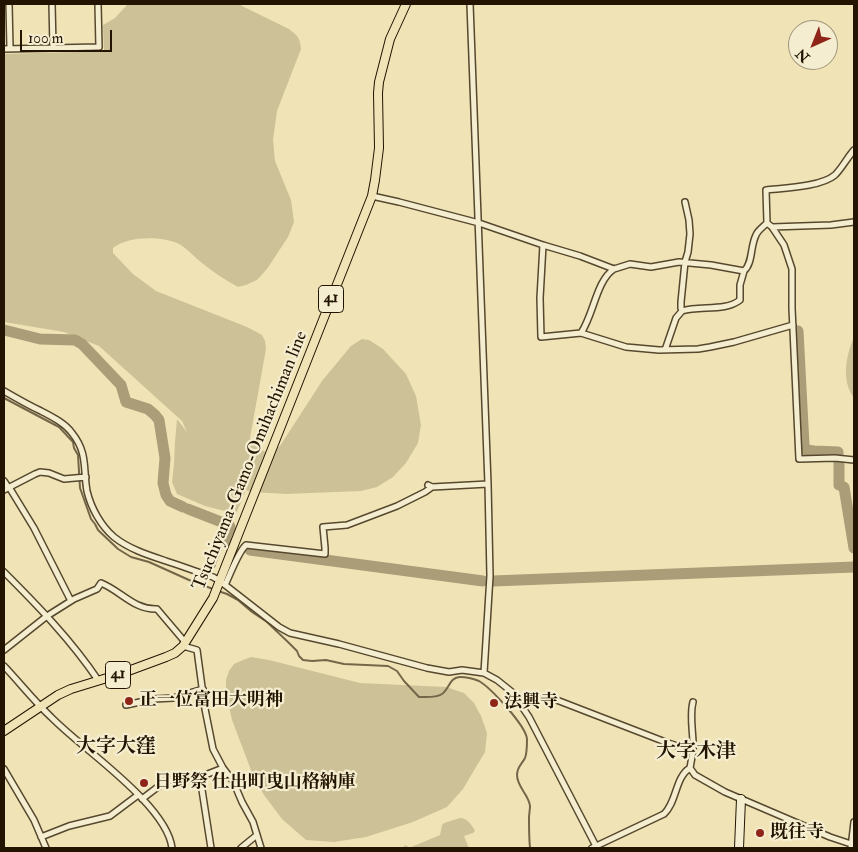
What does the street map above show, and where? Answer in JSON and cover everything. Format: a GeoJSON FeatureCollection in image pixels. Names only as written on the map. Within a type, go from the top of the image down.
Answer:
{"type":"FeatureCollection","features":[{"type":"Feature","properties":{"kind":"main road","name":"Tsuchiyama-Gamo-Omihachiman line"},"geometry":{"type":"LineString","coordinates":[[4,732],[58,695],[175,653],[184,644],[221,584],[372,196],[379,148],[378,93],[390,39],[406,4]]}},
{"type":"Feature","properties":{"kind":"street"},"geometry":{"type":"LineString","coordinates":[[9,4],[10,48]]}},
{"type":"Feature","properties":{"kind":"street"},"geometry":{"type":"LineString","coordinates":[[52,4],[53,47]]}},
{"type":"Feature","properties":{"kind":"street"},"geometry":{"type":"LineString","coordinates":[[4,48],[99,47],[98,4]]}},
{"type":"Feature","properties":{"kind":"street"},"geometry":{"type":"LineString","coordinates":[[470,4],[490,576],[484,673]]}},
{"type":"Feature","properties":{"kind":"street"},"geometry":{"type":"LineString","coordinates":[[854,150],[833,176],[802,187],[766,190],[770,225],[784,245],[792,269],[799,459],[835,458],[854,460]]}},
{"type":"Feature","properties":{"kind":"street"},"geometry":{"type":"LineString","coordinates":[[372,196],[479,223],[614,269]]}},
{"type":"Feature","properties":{"kind":"street"},"geometry":{"type":"LineString","coordinates":[[682,311],[681,302],[690,227],[685,202]]}},
{"type":"Feature","properties":{"kind":"street"},"geometry":{"type":"LineString","coordinates":[[665,350],[676,318],[682,311],[692,308],[725,307],[740,300],[740,285],[744,271],[749,266],[756,234],[770,225],[830,225],[854,222]]}},
{"type":"Feature","properties":{"kind":"street"},"geometry":{"type":"LineString","coordinates":[[543,246],[540,298],[541,337],[581,333],[626,347],[665,350],[710,347],[748,339],[793,325]]}},
{"type":"Feature","properties":{"kind":"street"},"geometry":{"type":"LineString","coordinates":[[581,333],[590,316],[603,281],[614,269],[630,264],[651,267],[685,262],[744,271]]}},
{"type":"Feature","properties":{"kind":"street"},"geometry":{"type":"LineString","coordinates":[[4,391],[59,422],[72,432],[80,444],[84,456],[84,477],[92,506],[100,520],[115,537],[128,546],[142,553],[213,577],[279,627],[290,633],[427,668],[449,672],[462,670],[484,673],[507,688],[518,699],[530,717],[595,848],[664,814],[672,804],[676,789],[686,771],[690,768],[694,751],[693,702]]}},
{"type":"Feature","properties":{"kind":"street"},"geometry":{"type":"LineString","coordinates":[[7,488],[40,472],[49,473],[64,479],[84,477]]}},
{"type":"Feature","properties":{"kind":"street"},"geometry":{"type":"LineString","coordinates":[[4,481],[34,528],[71,601]]}},
{"type":"Feature","properties":{"kind":"street"},"geometry":{"type":"LineString","coordinates":[[221,584],[246,545],[324,554],[323,527],[347,525],[402,503],[425,492],[430,486],[488,484]]}},
{"type":"Feature","properties":{"kind":"street"},"geometry":{"type":"LineString","coordinates":[[4,572],[47,616],[98,680]]}},
{"type":"Feature","properties":{"kind":"street"},"geometry":{"type":"LineString","coordinates":[[4,650],[47,616],[71,601],[97,589],[101,583],[136,605],[147,610],[158,609],[184,644],[197,650],[205,709],[213,749],[223,768],[233,781],[253,822],[261,848]]}},
{"type":"Feature","properties":{"kind":"street"},"geometry":{"type":"LineString","coordinates":[[4,666],[40,707],[109,767],[140,797],[164,826],[169,835],[172,848]]}},
{"type":"Feature","properties":{"kind":"street"},"geometry":{"type":"LineString","coordinates":[[126,705],[154,699],[173,698],[203,690]]}},
{"type":"Feature","properties":{"kind":"street"},"geometry":{"type":"LineString","coordinates":[[522,707],[532,700],[540,698],[554,699],[668,743],[694,751]]}},
{"type":"Feature","properties":{"kind":"street"},"geometry":{"type":"LineString","coordinates":[[41,837],[69,826],[110,816],[166,780],[200,777],[223,768]]}},
{"type":"Feature","properties":{"kind":"street"},"geometry":{"type":"LineString","coordinates":[[690,768],[694,775],[741,799],[851,846],[854,822]]}},
{"type":"Feature","properties":{"kind":"street"},"geometry":{"type":"LineString","coordinates":[[4,769],[24,801],[46,848]]}},
{"type":"Feature","properties":{"kind":"street"},"geometry":{"type":"LineString","coordinates":[[200,777],[211,848]]}},
{"type":"Feature","properties":{"kind":"street"},"geometry":{"type":"LineString","coordinates":[[739,848],[741,799]]}},
{"type":"Feature","properties":{"kind":"street"},"geometry":{"type":"LineString","coordinates":[[241,848],[257,836]]}},
{"type":"Feature","properties":{"kind":"shaded area"},"geometry":{"type":"Polygon","coordinates":[[[128,4],[239,4],[289,29],[299,40],[301,49],[277,111],[273,140],[275,161],[291,200],[294,222],[288,237],[267,269],[257,280],[238,287],[210,270],[184,247],[170,241],[153,238],[135,239],[119,244],[113,248],[113,253],[133,274],[156,291],[247,327],[262,335],[266,349],[250,438],[264,451],[271,451],[280,446],[322,381],[351,346],[362,339],[369,340],[383,349],[406,374],[416,396],[421,425],[418,443],[406,463],[393,477],[377,487],[361,491],[286,494],[246,490],[236,514],[205,506],[177,494],[172,482],[177,419],[187,432],[182,421],[99,346],[64,332],[4,322],[4,54],[104,51],[103,25],[115,18],[128,4]]]}},
{"type":"Feature","properties":{"kind":"shaded area"},"geometry":{"type":"Polygon","coordinates":[[[854,337],[854,398],[847,384],[846,368],[854,337]]]}},
{"type":"Feature","properties":{"kind":"shaded area"},"geometry":{"type":"Polygon","coordinates":[[[251,657],[360,683],[446,687],[464,693],[474,703],[481,716],[487,733],[485,752],[463,789],[447,807],[413,822],[366,837],[334,842],[306,840],[282,819],[264,795],[254,778],[232,720],[226,693],[226,680],[234,664],[251,657]]]}},
{"type":"Feature","properties":{"kind":"shaded area"},"geometry":{"type":"Polygon","coordinates":[[[460,818],[471,824],[475,831],[464,836],[469,848],[409,848],[440,835],[444,823],[460,818]]]}},
{"type":"Feature","properties":{"kind":"waterway"},"geometry":{"type":"LineString","coordinates":[[4,330],[40,339],[75,340],[82,344],[121,385],[126,402],[148,409],[155,415],[159,420],[165,458],[163,483],[166,495],[170,501],[183,507]]}},
{"type":"Feature","properties":{"kind":"waterway"},"geometry":{"type":"LineString","coordinates":[[798,331],[804,445],[806,450],[838,452],[838,454]]}},
{"type":"Feature","properties":{"kind":"waterway"},"geometry":{"type":"LineString","coordinates":[[4,398],[59,427],[73,442],[78,455],[80,488],[91,519],[98,530],[118,549],[131,557],[149,562],[213,589]]}},
{"type":"Feature","properties":{"kind":"waterway"},"geometry":{"type":"LineString","coordinates":[[839,460],[839,485],[844,487],[854,548]]}},
{"type":"Feature","properties":{"kind":"waterway"},"geometry":{"type":"LineString","coordinates":[[188,509],[229,525],[230,527],[224,541],[226,541]]}},
{"type":"Feature","properties":{"kind":"waterway"},"geometry":{"type":"LineString","coordinates":[[214,567],[224,541]]}},
{"type":"Feature","properties":{"kind":"waterway"},"geometry":{"type":"LineString","coordinates":[[250,550],[483,581]]}},
{"type":"Feature","properties":{"kind":"waterway"},"geometry":{"type":"LineString","coordinates":[[493,581],[854,567]]}},
{"type":"Feature","properties":{"kind":"waterway"},"geometry":{"type":"LineString","coordinates":[[218,591],[238,600],[267,622],[297,651],[303,660],[326,660],[344,664],[388,666],[397,671],[419,697],[440,695],[454,679],[462,677],[479,681],[484,685],[515,717],[527,739],[526,756],[517,775],[530,806],[530,848]]}},
{"type":"Feature","properties":{"kind":"place","name":"正一位富田大明神"},"geometry":{"type":"Point","coordinates":[129,701]}},
{"type":"Feature","properties":{"kind":"place","name":"法興寺"},"geometry":{"type":"Point","coordinates":[494,703]}},
{"type":"Feature","properties":{"kind":"place","name":"日野祭 仕出町曳山格納庫"},"geometry":{"type":"Point","coordinates":[144,783]}},
{"type":"Feature","properties":{"kind":"place","name":"既往寺"},"geometry":{"type":"Point","coordinates":[760,833]}},
{"type":"Feature","properties":{"kind":"district","name":"大字大窪"},"geometry":{"type":"Point","coordinates":[116,748]}},
{"type":"Feature","properties":{"kind":"district","name":"大字木津"},"geometry":{"type":"Point","coordinates":[696,753]}}]}
